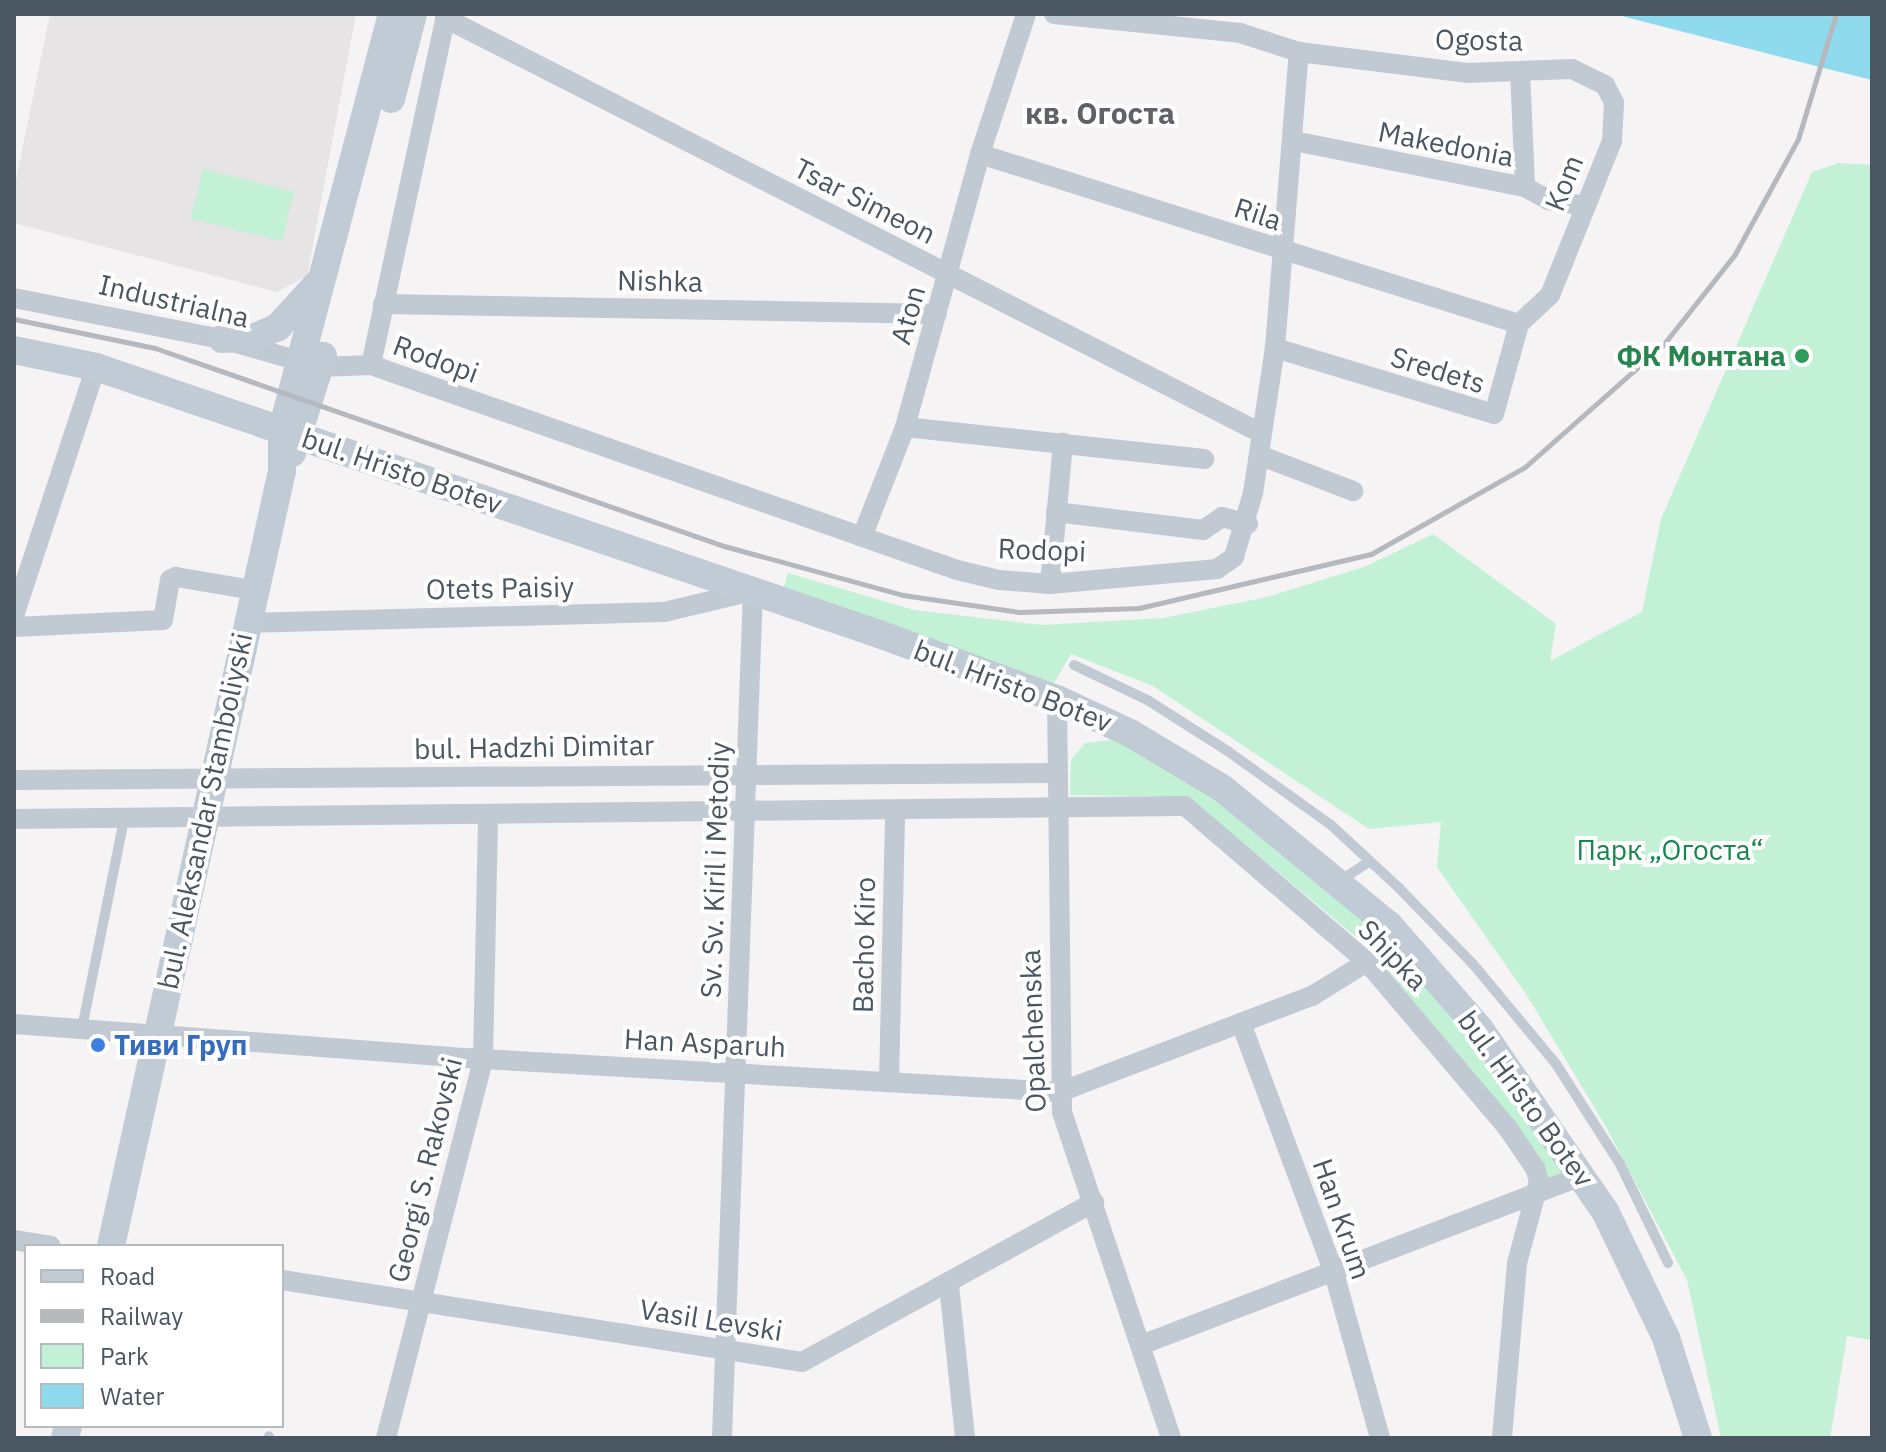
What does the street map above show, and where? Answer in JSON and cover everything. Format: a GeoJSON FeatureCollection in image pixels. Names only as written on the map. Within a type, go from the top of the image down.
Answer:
{"type":"FeatureCollection","features":[{"type":"Feature","properties":{"kind":"main road","name":"bul. Aleksandar Stamboliyski"},"geometry":{"type":"LineString","coordinates":[[312,364],[327,272],[392,14]]}},
{"type":"Feature","properties":{"kind":"main road","name":"bul. Aleksandar Stamboliyski"},"geometry":{"type":"LineString","coordinates":[[111,1244],[156,1032],[207,818],[253,590],[282,471],[413,14]]}},
{"type":"Feature","properties":{"kind":"main road"},"geometry":{"type":"LineString","coordinates":[[222,339],[255,337],[278,327],[327,272]]}},
{"type":"Feature","properties":{"kind":"main road","name":"bul. Hristo Botev"},"geometry":{"type":"LineString","coordinates":[[14,350],[96,367],[753,591],[1057,699],[1130,733],[1222,788],[1389,925],[1479,1028],[1583,1175],[1666,1338],[1698,1438]]}},
{"type":"Feature","properties":{"kind":"street","name":"Aton"},"geometry":{"type":"LineString","coordinates":[[862,537],[905,427],[980,154],[1026,14]]}},
{"type":"Feature","properties":{"kind":"street","name":"Ogosta"},"geometry":{"type":"LineString","coordinates":[[1054,14],[1240,33],[1299,52],[1467,73],[1572,69]]}},
{"type":"Feature","properties":{"kind":"street","name":"Tsar Simeon"},"geometry":{"type":"LineString","coordinates":[[445,16],[1261,433]]}},
{"type":"Feature","properties":{"kind":"street"},"geometry":{"type":"LineString","coordinates":[[371,365],[445,16]]}},
{"type":"Feature","properties":{"kind":"street","name":"Rodopi"},"geometry":{"type":"LineString","coordinates":[[312,364],[371,365],[957,570],[1050,584],[1217,569],[1234,557],[1248,524],[1259,455],[1275,348],[1299,52]]}},
{"type":"Feature","properties":{"kind":"street","name":"Kom"},"geometry":{"type":"LineString","coordinates":[[1519,324],[1550,295],[1612,141],[1614,103],[1605,85],[1572,69]]}},
{"type":"Feature","properties":{"kind":"street"},"geometry":{"type":"LineString","coordinates":[[1520,71],[1525,187]]}},
{"type":"Feature","properties":{"kind":"street","name":"Makedonia"},"geometry":{"type":"LineString","coordinates":[[1294,141],[1525,187],[1548,200],[1585,206]]}},
{"type":"Feature","properties":{"kind":"street","name":"Rila"},"geometry":{"type":"LineString","coordinates":[[980,154],[1519,324]]}},
{"type":"Feature","properties":{"kind":"street","name":"Industrialna"},"geometry":{"type":"LineString","coordinates":[[14,298],[222,339],[312,364]]}},
{"type":"Feature","properties":{"kind":"street","name":"Nishka"},"geometry":{"type":"LineString","coordinates":[[383,304],[937,314]]}},
{"type":"Feature","properties":{"kind":"street","name":"Sredets"},"geometry":{"type":"LineString","coordinates":[[1275,348],[1491,416],[1519,324]]}},
{"type":"Feature","properties":{"kind":"street"},"geometry":{"type":"LineString","coordinates":[[14,616],[96,367]]}},
{"type":"Feature","properties":{"kind":"street"},"geometry":{"type":"LineString","coordinates":[[905,427],[1204,459]]}},
{"type":"Feature","properties":{"kind":"street"},"geometry":{"type":"LineString","coordinates":[[1050,584],[1063,443]]}},
{"type":"Feature","properties":{"kind":"street"},"geometry":{"type":"LineString","coordinates":[[1259,455],[1353,491]]}},
{"type":"Feature","properties":{"kind":"street"},"geometry":{"type":"LineString","coordinates":[[1056,512],[1203,530],[1222,517],[1248,524]]}},
{"type":"Feature","properties":{"kind":"street"},"geometry":{"type":"LineString","coordinates":[[14,627],[163,620],[170,580],[176,577],[253,590]]}},
{"type":"Feature","properties":{"kind":"street","name":"Otets Paisiy"},"geometry":{"type":"LineString","coordinates":[[246,623],[664,612],[753,591]]}},
{"type":"Feature","properties":{"kind":"street","name":"Sv. Sv. Kiril i Metodiy"},"geometry":{"type":"LineString","coordinates":[[722,1438],[753,591]]}},
{"type":"Feature","properties":{"kind":"street","name":"Opalchenska"},"geometry":{"type":"LineString","coordinates":[[1057,699],[1055,806],[1060,1092],[1065,1127],[1094,1202],[1171,1438]]}},
{"type":"Feature","properties":{"kind":"street","name":"bul. Hadzhi Dimitar"},"geometry":{"type":"LineString","coordinates":[[14,780],[746,772],[1055,773]]}},
{"type":"Feature","properties":{"kind":"street"},"geometry":{"type":"LineString","coordinates":[[14,819],[745,814],[1055,806]]}},
{"type":"Feature","properties":{"kind":"street","name":"Shipka"},"geometry":{"type":"LineString","coordinates":[[1055,806],[1185,806],[1367,962],[1523,1148],[1539,1181],[1517,1263],[1502,1438]]}},
{"type":"Feature","properties":{"kind":"street","name":"Bacho Kiro"},"geometry":{"type":"LineString","coordinates":[[889,1082],[895,810]]}},
{"type":"Feature","properties":{"kind":"street","name":"Georgi S. Rakovski"},"geometry":{"type":"LineString","coordinates":[[386,1438],[483,1059],[488,816]]}},
{"type":"Feature","properties":{"kind":"street","name":"Han Asparuh"},"geometry":{"type":"LineString","coordinates":[[14,1024],[156,1032],[483,1059],[1060,1092],[1312,996],[1367,962]]}},
{"type":"Feature","properties":{"kind":"street","name":"Han Krum"},"geometry":{"type":"LineString","coordinates":[[1241,1023],[1334,1273],[1380,1438]]}},
{"type":"Feature","properties":{"kind":"street"},"geometry":{"type":"LineString","coordinates":[[1141,1345],[1583,1175]]}},
{"type":"Feature","properties":{"kind":"street","name":"Vasil Levski"},"geometry":{"type":"LineString","coordinates":[[284,1280],[802,1362],[949,1285],[1094,1202]]}},
{"type":"Feature","properties":{"kind":"street"},"geometry":{"type":"LineString","coordinates":[[14,1240],[39,1244]]}},
{"type":"Feature","properties":{"kind":"street"},"geometry":{"type":"LineString","coordinates":[[949,1285],[965,1438]]}},
{"type":"Feature","properties":{"kind":"lane"},"geometry":{"type":"LineString","coordinates":[[1074,665],[1149,701],[1229,752],[1331,825],[1473,964],[1556,1064],[1620,1164],[1668,1263]]}},
{"type":"Feature","properties":{"kind":"lane"},"geometry":{"type":"LineString","coordinates":[[82,1028],[124,819]]}},
{"type":"Feature","properties":{"kind":"lane"},"geometry":{"type":"LineString","coordinates":[[1339,881],[1369,862]]}},
{"type":"Feature","properties":{"kind":"shaded area"},"geometry":{"type":"Polygon","coordinates":[[[50,14],[356,14],[307,276],[277,292],[14,223],[14,189],[50,14]]]}},
{"type":"Feature","properties":{"kind":"green space","name":"Парк „Огоста“"},"geometry":{"type":"Polygon","coordinates":[[[1839,163],[1872,165],[1872,1340],[1847,1336],[1830,1438],[1721,1438],[1687,1280],[1605,1125],[1526,994],[1437,867],[1441,822],[1369,829],[1153,686],[1071,654],[1054,683],[783,590],[788,573],[914,610],[1042,625],[1163,618],[1267,597],[1364,567],[1433,534],[1556,624],[1550,661],[1642,612],[1661,519],[1812,172],[1839,163]]]}},
{"type":"Feature","properties":{"kind":"green space"},"geometry":{"type":"Polygon","coordinates":[[[203,169],[294,192],[282,241],[191,218],[203,169]]]}},
{"type":"Feature","properties":{"kind":"green space"},"geometry":{"type":"Polygon","coordinates":[[[1119,739],[1217,793],[1378,916],[1362,942],[1188,797],[1070,795],[1071,760],[1085,743],[1119,739]]]}},
{"type":"Feature","properties":{"kind":"green space"},"geometry":{"type":"Polygon","coordinates":[[[1399,950],[1543,1126],[1569,1168],[1545,1181],[1385,967],[1399,950]]]}},
{"type":"Feature","properties":{"kind":"water"},"geometry":{"type":"Polygon","coordinates":[[[1614,14],[1872,14],[1872,80],[1820,67],[1614,14]]]}},
{"type":"Feature","properties":{"kind":"railway"},"geometry":{"type":"LineString","coordinates":[[14,319],[155,348],[724,546],[903,595],[1020,612],[1139,608],[1371,554],[1525,467],[1663,345],[1735,254],[1798,139],[1836,14]]}},
{"type":"Feature","properties":{"kind":"place","name":"ФК Монтана"},"geometry":{"type":"Point","coordinates":[1802,356]}},
{"type":"Feature","properties":{"kind":"place","name":"Тиви Груп"},"geometry":{"type":"Point","coordinates":[98,1045]}},
{"type":"Feature","properties":{"kind":"district","name":"кв. Огоста"},"geometry":{"type":"Point","coordinates":[1100,113]}}]}
